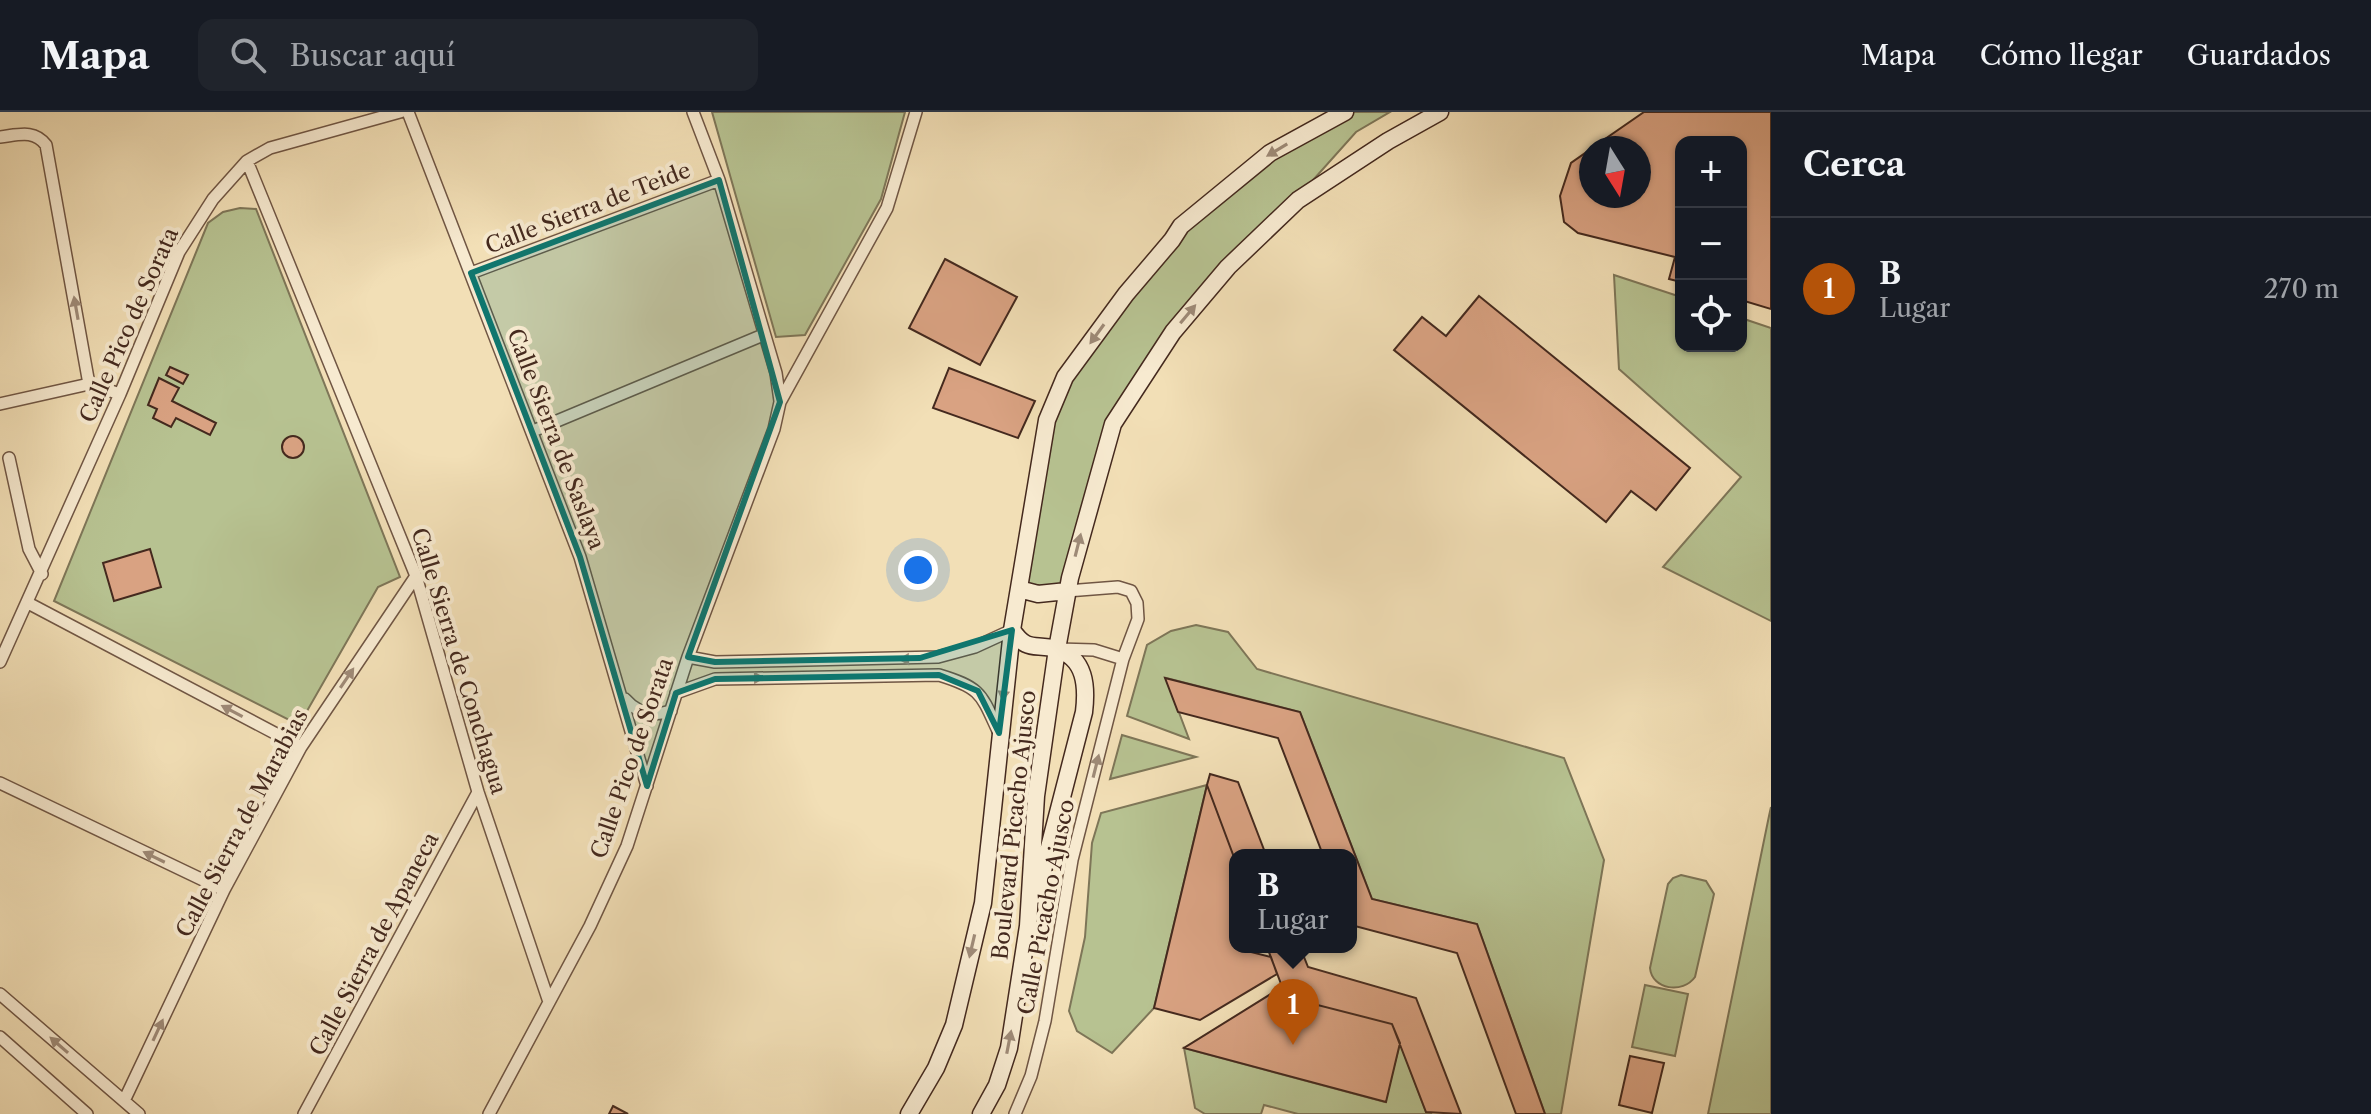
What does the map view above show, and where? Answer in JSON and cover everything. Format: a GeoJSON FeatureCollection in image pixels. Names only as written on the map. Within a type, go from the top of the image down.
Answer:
{"type":"FeatureCollection","features":[{"type":"Feature","properties":{"kind":"main road","name":"Boulevard Picacho Ajusco"},"geometry":{"type":"LineString","coordinates":[[909,1114],[936,1068],[954,1025],[983,903],[1012,630],[1047,420],[1065,377],[1181,226],[1270,153],[1345,112]]}},
{"type":"Feature","properties":{"kind":"main road","name":"Boulevard Picacho Ajusco"},"geometry":{"type":"LineString","coordinates":[[981,1114],[997,1085],[1009,1048],[1028,926],[1036,796],[1057,649],[1067,591],[1113,424],[1173,332],[1228,267],[1298,200],[1388,141],[1440,112]]}},
{"type":"Feature","properties":{"kind":"main road"},"geometry":{"type":"LineString","coordinates":[[1019,589],[1038,594],[1067,591]]}},
{"type":"Feature","properties":{"kind":"main road"},"geometry":{"type":"LineString","coordinates":[[1012,630],[1019,640],[1031,647],[1057,649],[1073,659],[1083,671],[1087,688],[1084,712],[1028,926]]}},
{"type":"Feature","properties":{"kind":"street","name":"Calle Pico de Sorata"},"geometry":{"type":"LineString","coordinates":[[0,662],[42,574],[179,252],[213,199],[247,161],[270,148],[400,112]]}},
{"type":"Feature","properties":{"kind":"street","name":"Calle Sierra de Saslaya"},"geometry":{"type":"LineString","coordinates":[[408,112],[580,557],[623,695],[647,786]]}},
{"type":"Feature","properties":{"kind":"street","name":"Calle Pico de Sorata"},"geometry":{"type":"LineString","coordinates":[[693,112],[719,180],[776,373],[780,402]]}},
{"type":"Feature","properties":{"kind":"street","name":"Calle Pico de Sorata"},"geometry":{"type":"LineString","coordinates":[[489,1114],[548,999],[590,926],[627,846],[688,657],[774,429],[780,402],[887,208],[916,112]]}},
{"type":"Feature","properties":{"kind":"street"},"geometry":{"type":"LineString","coordinates":[[0,137],[34,134],[43,140],[48,150],[89,384]]}},
{"type":"Feature","properties":{"kind":"street","name":"Calle Sierra de Conchagua"},"geometry":{"type":"LineString","coordinates":[[247,161],[416,576],[478,792],[548,999]]}},
{"type":"Feature","properties":{"kind":"street","name":"Calle Sierra de Teide"},"geometry":{"type":"LineString","coordinates":[[471,273],[719,180]]}},
{"type":"Feature","properties":{"kind":"street"},"geometry":{"type":"LineString","coordinates":[[533,431],[763,335]]}},
{"type":"Feature","properties":{"kind":"street"},"geometry":{"type":"LineString","coordinates":[[0,404],[89,384],[120,394]]}},
{"type":"Feature","properties":{"kind":"street"},"geometry":{"type":"LineString","coordinates":[[9,458],[29,549],[42,574]]}},
{"type":"Feature","properties":{"kind":"street","name":"Calle Sierra de Marabias"},"geometry":{"type":"LineString","coordinates":[[124,1101],[224,890],[301,747],[416,576]]}},
{"type":"Feature","properties":{"kind":"street","name":"Calle Picacho Ajusco"},"geometry":{"type":"LineString","coordinates":[[1015,1114],[1031,1076],[1045,1021],[1072,860],[1123,659],[1138,619],[1137,603],[1131,591],[1118,587],[1067,591]]}},
{"type":"Feature","properties":{"kind":"street"},"geometry":{"type":"LineString","coordinates":[[28,603],[301,747]]}},
{"type":"Feature","properties":{"kind":"street"},"geometry":{"type":"LineString","coordinates":[[688,657],[715,662],[929,658],[975,647],[1012,630]]}},
{"type":"Feature","properties":{"kind":"street"},"geometry":{"type":"LineString","coordinates":[[1057,649],[1094,650],[1123,659]]}},
{"type":"Feature","properties":{"kind":"street"},"geometry":{"type":"LineString","coordinates":[[676,693],[715,679],[939,675],[970,685],[978,691],[999,733]]}},
{"type":"Feature","properties":{"kind":"street"},"geometry":{"type":"LineString","coordinates":[[623,695],[631,705],[643,712],[657,714],[671,711]]}},
{"type":"Feature","properties":{"kind":"street"},"geometry":{"type":"LineString","coordinates":[[0,783],[224,890]]}},
{"type":"Feature","properties":{"kind":"street","name":"Calle Sierra de Apaneca"},"geometry":{"type":"LineString","coordinates":[[304,1114],[478,792]]}},
{"type":"Feature","properties":{"kind":"street"},"geometry":{"type":"LineString","coordinates":[[0,994],[139,1114]]}},
{"type":"Feature","properties":{"kind":"street"},"geometry":{"type":"LineString","coordinates":[[0,1037],[5,1049],[87,1114]]}},
{"type":"Feature","properties":{"kind":"highlighted area"},"geometry":{"type":"Polygon","coordinates":[[[719,180],[780,402],[688,657],[715,662],[920,658],[1012,630],[999,733],[978,691],[939,675],[715,679],[676,693],[647,786],[580,557],[471,273],[719,180]]]}},
{"type":"Feature","properties":{"kind":"green space"},"geometry":{"type":"Polygon","coordinates":[[[712,112],[905,112],[881,199],[805,335],[776,337],[712,112]]]}},
{"type":"Feature","properties":{"kind":"green space"},"geometry":{"type":"Polygon","coordinates":[[[1350,112],[1390,112],[1356,132],[1297,198],[1227,266],[1110,425],[1064,589],[1019,583],[1050,422],[1068,379],[1182,228],[1270,155],[1350,112]]]}},
{"type":"Feature","properties":{"kind":"green space"},"geometry":{"type":"Polygon","coordinates":[[[240,208],[256,209],[400,577],[378,587],[299,725],[54,601],[208,223],[223,212],[240,208]]]}},
{"type":"Feature","properties":{"kind":"green space"},"geometry":{"type":"Polygon","coordinates":[[[1614,275],[1675,295],[1675,352],[1747,352],[1747,320],[1771,328],[1771,621],[1663,567],[1741,477],[1619,369],[1614,275]]]}},
{"type":"Feature","properties":{"kind":"green space"},"geometry":{"type":"Polygon","coordinates":[[[1196,625],[1228,632],[1257,669],[1564,758],[1604,860],[1561,1114],[1545,1114],[1477,924],[1372,899],[1357,860],[1357,849],[1353,849],[1300,712],[1166,678],[1189,739],[1127,716],[1147,645],[1171,631],[1196,625]]]}},
{"type":"Feature","properties":{"kind":"green space"},"geometry":{"type":"Polygon","coordinates":[[[1122,735],[1196,757],[1110,779],[1122,735]]]}},
{"type":"Feature","properties":{"kind":"green space"},"geometry":{"type":"Polygon","coordinates":[[[1207,785],[1154,1008],[1112,1053],[1077,1031],[1069,1011],[1085,937],[1092,843],[1101,813],[1207,785]]]}},
{"type":"Feature","properties":{"kind":"green space"},"geometry":{"type":"Polygon","coordinates":[[[1771,807],[1771,1114],[1708,1114],[1769,816],[1771,807]]]}},
{"type":"Feature","properties":{"kind":"green space"},"geometry":{"type":"Polygon","coordinates":[[[1681,875],[1706,881],[1714,894],[1695,977],[1683,986],[1669,987],[1656,981],[1650,968],[1668,884],[1681,875]]]}},
{"type":"Feature","properties":{"kind":"green space"},"geometry":{"type":"Polygon","coordinates":[[[1645,985],[1688,994],[1675,1056],[1632,1047],[1645,985]]]}},
{"type":"Feature","properties":{"kind":"green space"},"geometry":{"type":"Polygon","coordinates":[[[1400,1043],[1426,1112],[1432,1114],[1298,1114],[1264,1105],[1261,1114],[1205,1114],[1195,1108],[1184,1048],[1385,1102],[1400,1043]]]}},
{"type":"Feature","properties":{"kind":"building"},"geometry":{"type":"Polygon","coordinates":[[[1644,112],[1771,112],[1771,309],[1747,302],[1747,136],[1675,136],[1675,257],[1578,233],[1564,222],[1560,196],[1571,163],[1579,157],[1579,208],[1651,208],[1651,136],[1609,136],[1644,112]]]}},
{"type":"Feature","properties":{"kind":"building"},"geometry":{"type":"Polygon","coordinates":[[[1675,257],[1675,280],[1669,279],[1675,257]]]}},
{"type":"Feature","properties":{"kind":"building"},"geometry":{"type":"Polygon","coordinates":[[[945,259],[1017,297],[980,365],[909,328],[945,259]]]}},
{"type":"Feature","properties":{"kind":"building"},"geometry":{"type":"Polygon","coordinates":[[[1479,296],[1690,468],[1656,510],[1631,491],[1606,522],[1394,350],[1422,317],[1446,336],[1479,296]]]}},
{"type":"Feature","properties":{"kind":"building"},"geometry":{"type":"Polygon","coordinates":[[[170,367],[188,375],[183,384],[166,375],[170,367]]]}},
{"type":"Feature","properties":{"kind":"building"},"geometry":{"type":"Polygon","coordinates":[[[949,368],[1035,401],[1018,438],[933,408],[949,368]]]}},
{"type":"Feature","properties":{"kind":"building"},"geometry":{"type":"Polygon","coordinates":[[[159,378],[179,388],[172,401],[216,423],[210,435],[176,418],[171,427],[153,418],[157,409],[148,405],[159,378]]]}},
{"type":"Feature","properties":{"kind":"building"},"geometry":{"type":"Polygon","coordinates":[[[293,436],[304,447],[293,458],[282,447],[293,436]]]}},
{"type":"Feature","properties":{"kind":"building"},"geometry":{"type":"Polygon","coordinates":[[[150,549],[161,587],[114,601],[103,563],[150,549]]]}},
{"type":"Feature","properties":{"kind":"building"},"geometry":{"type":"Polygon","coordinates":[[[1165,678],[1300,712],[1353,849],[1321,849],[1278,738],[1178,712],[1165,678]]]}},
{"type":"Feature","properties":{"kind":"building"},"geometry":{"type":"Polygon","coordinates":[[[1210,774],[1238,782],[1264,849],[1231,849],[1207,785],[1210,774]]]}},
{"type":"Feature","properties":{"kind":"building"},"geometry":{"type":"Polygon","coordinates":[[[1207,785],[1231,849],[1229,953],[1255,953],[1271,957],[1277,974],[1200,1020],[1154,1008],[1207,785]]]}},
{"type":"Feature","properties":{"kind":"building"},"geometry":{"type":"Polygon","coordinates":[[[1357,860],[1372,899],[1477,924],[1545,1114],[1516,1114],[1457,953],[1357,927],[1357,860]]]}},
{"type":"Feature","properties":{"kind":"building"},"geometry":{"type":"Polygon","coordinates":[[[1269,953],[1302,953],[1308,967],[1416,998],[1461,1114],[1426,1112],[1392,1024],[1286,997],[1269,953]]]}},
{"type":"Feature","properties":{"kind":"building"},"geometry":{"type":"Polygon","coordinates":[[[1282,987],[1286,997],[1392,1024],[1400,1043],[1386,1102],[1184,1048],[1282,987]]]}},
{"type":"Feature","properties":{"kind":"building"},"geometry":{"type":"Polygon","coordinates":[[[1630,1056],[1664,1063],[1652,1113],[1619,1105],[1630,1056]]]}},
{"type":"Feature","properties":{"kind":"building"},"geometry":{"type":"Polygon","coordinates":[[[613,1106],[628,1114],[609,1114],[613,1106]]]}},
{"type":"Feature","properties":{"kind":"place","name":"B"},"geometry":{"type":"Point","coordinates":[1293,1045]}}]}
